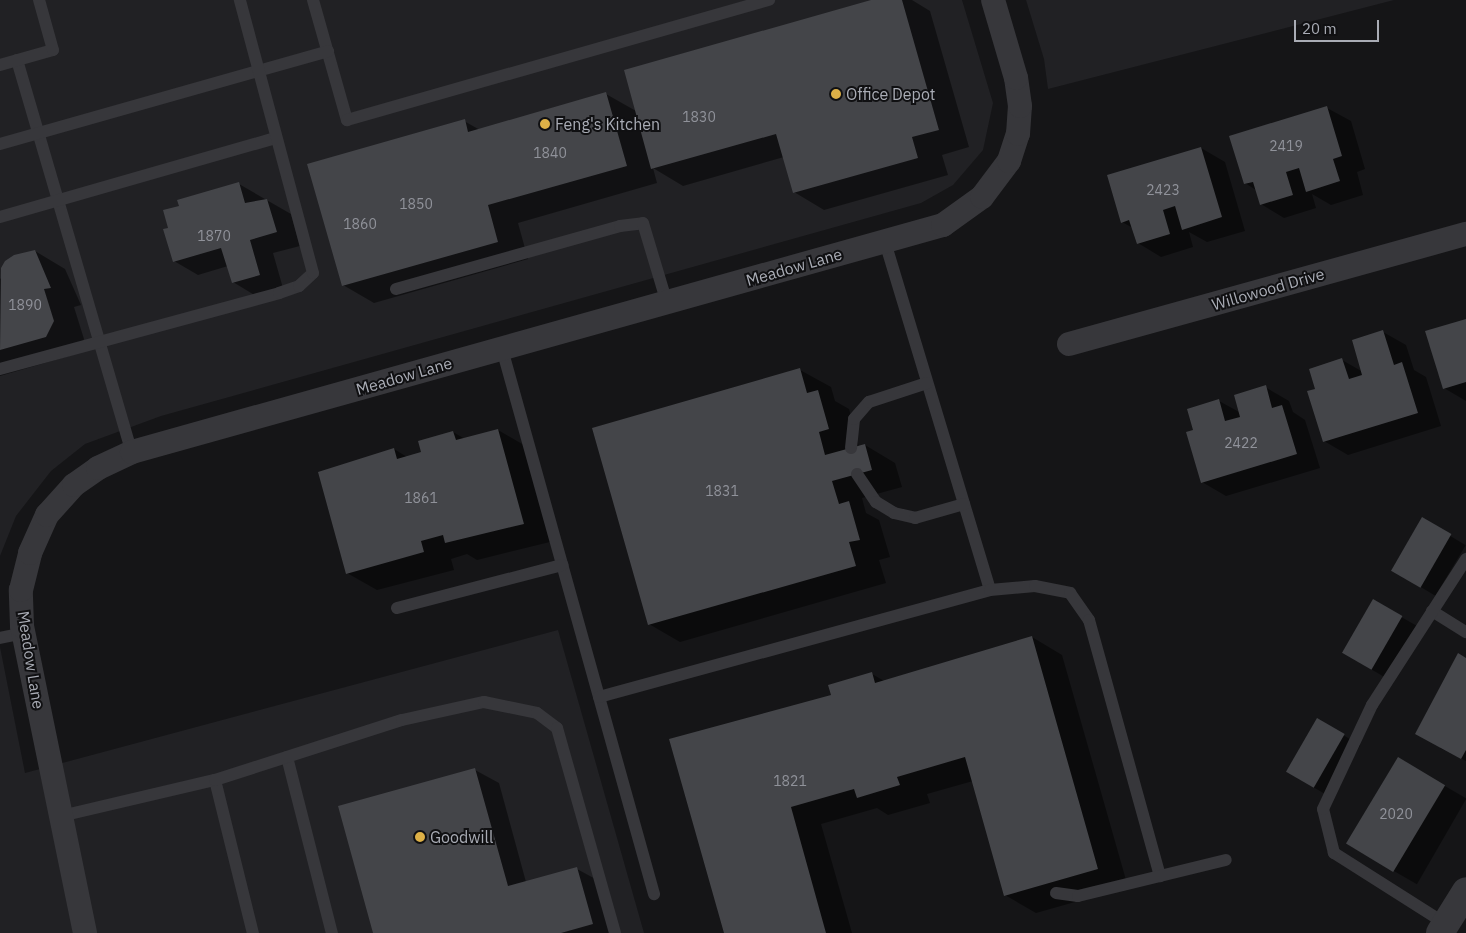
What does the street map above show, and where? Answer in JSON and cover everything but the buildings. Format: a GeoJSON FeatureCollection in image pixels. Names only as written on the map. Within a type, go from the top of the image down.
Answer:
{"type":"FeatureCollection","features":[{"type":"Feature","properties":{"kind":"street","name":"Meadow Lane"},"geometry":{"type":"LineString","coordinates":[[85,933],[24,633],[22,590],[30,553],[47,515],[82,480],[132,452],[943,225],[965,212],[982,197],[1009,161],[1018,134],[1020,106],[1016,78],[993,0]]}},
{"type":"Feature","properties":{"kind":"street","name":"Willowood Drive"},"geometry":{"type":"LineString","coordinates":[[1069,344],[1466,234]]}},
{"type":"Feature","properties":{"kind":"street"},"geometry":{"type":"LineString","coordinates":[[1443,928],[1466,891]]}},
{"type":"Feature","properties":{"kind":"lane"},"geometry":{"type":"LineString","coordinates":[[0,65],[53,50],[39,0]]}},
{"type":"Feature","properties":{"kind":"lane"},"geometry":{"type":"LineString","coordinates":[[0,369],[279,293],[299,286],[313,273],[240,0]]}},
{"type":"Feature","properties":{"kind":"lane"},"geometry":{"type":"LineString","coordinates":[[313,0],[346,120],[729,6],[769,0]]}},
{"type":"Feature","properties":{"kind":"lane"},"geometry":{"type":"LineString","coordinates":[[0,144],[328,51]]}},
{"type":"Feature","properties":{"kind":"lane"},"geometry":{"type":"LineString","coordinates":[[17,60],[132,452]]}},
{"type":"Feature","properties":{"kind":"lane"},"geometry":{"type":"LineString","coordinates":[[0,217],[276,138]]}},
{"type":"Feature","properties":{"kind":"lane"},"geometry":{"type":"LineString","coordinates":[[396,289],[620,226],[643,223],[667,303]]}},
{"type":"Feature","properties":{"kind":"lane"},"geometry":{"type":"LineString","coordinates":[[885,242],[990,590]]}},
{"type":"Feature","properties":{"kind":"lane"},"geometry":{"type":"LineString","coordinates":[[502,349],[654,894]]}},
{"type":"Feature","properties":{"kind":"lane"},"geometry":{"type":"LineString","coordinates":[[850,448],[854,419],[869,402],[927,383]]}},
{"type":"Feature","properties":{"kind":"lane"},"geometry":{"type":"LineString","coordinates":[[857,474],[876,502],[894,513],[915,518],[964,504]]}},
{"type":"Feature","properties":{"kind":"lane"},"geometry":{"type":"LineString","coordinates":[[1443,928],[1334,853],[1323,809],[1372,704],[1466,559]]}},
{"type":"Feature","properties":{"kind":"lane"},"geometry":{"type":"LineString","coordinates":[[397,608],[562,565]]}},
{"type":"Feature","properties":{"kind":"lane"},"geometry":{"type":"LineString","coordinates":[[599,697],[990,590],[1035,586],[1070,592],[1089,620],[1160,876]]}},
{"type":"Feature","properties":{"kind":"lane"},"geometry":{"type":"LineString","coordinates":[[1432,611],[1466,632]]}},
{"type":"Feature","properties":{"kind":"lane"},"geometry":{"type":"LineString","coordinates":[[0,638],[24,633]]}},
{"type":"Feature","properties":{"kind":"lane"},"geometry":{"type":"LineString","coordinates":[[61,816],[215,780],[402,720],[484,702],[537,714],[556,728],[614,931]]}},
{"type":"Feature","properties":{"kind":"lane"},"geometry":{"type":"LineString","coordinates":[[287,757],[332,933]]}},
{"type":"Feature","properties":{"kind":"lane"},"geometry":{"type":"LineString","coordinates":[[215,780],[253,933]]}},
{"type":"Feature","properties":{"kind":"lane"},"geometry":{"type":"LineString","coordinates":[[1056,893],[1078,896],[1226,860]]}},
{"type":"Feature","properties":{"kind":"shaded area"},"geometry":{"type":"Polygon","coordinates":[[[0,0],[962,0],[993,103],[983,150],[953,185],[921,203],[161,416],[85,444],[51,471],[16,516],[0,556],[0,0]]]}},
{"type":"Feature","properties":{"kind":"shaded area"},"geometry":{"type":"Polygon","coordinates":[[[1026,0],[1394,0],[1048,89],[1044,59],[1026,0]]]}},
{"type":"Feature","properties":{"kind":"shaded area"},"geometry":{"type":"Polygon","coordinates":[[[558,630],[644,933],[0,933],[0,647],[25,773],[558,630]]]}},
{"type":"Feature","properties":{"kind":"place","name":"Office Depot"},"geometry":{"type":"Point","coordinates":[836,94]}},
{"type":"Feature","properties":{"kind":"place","name":"Feng's Kitchen"},"geometry":{"type":"Point","coordinates":[545,124]}},
{"type":"Feature","properties":{"kind":"place","name":"Goodwill"},"geometry":{"type":"Point","coordinates":[420,837]}}]}
